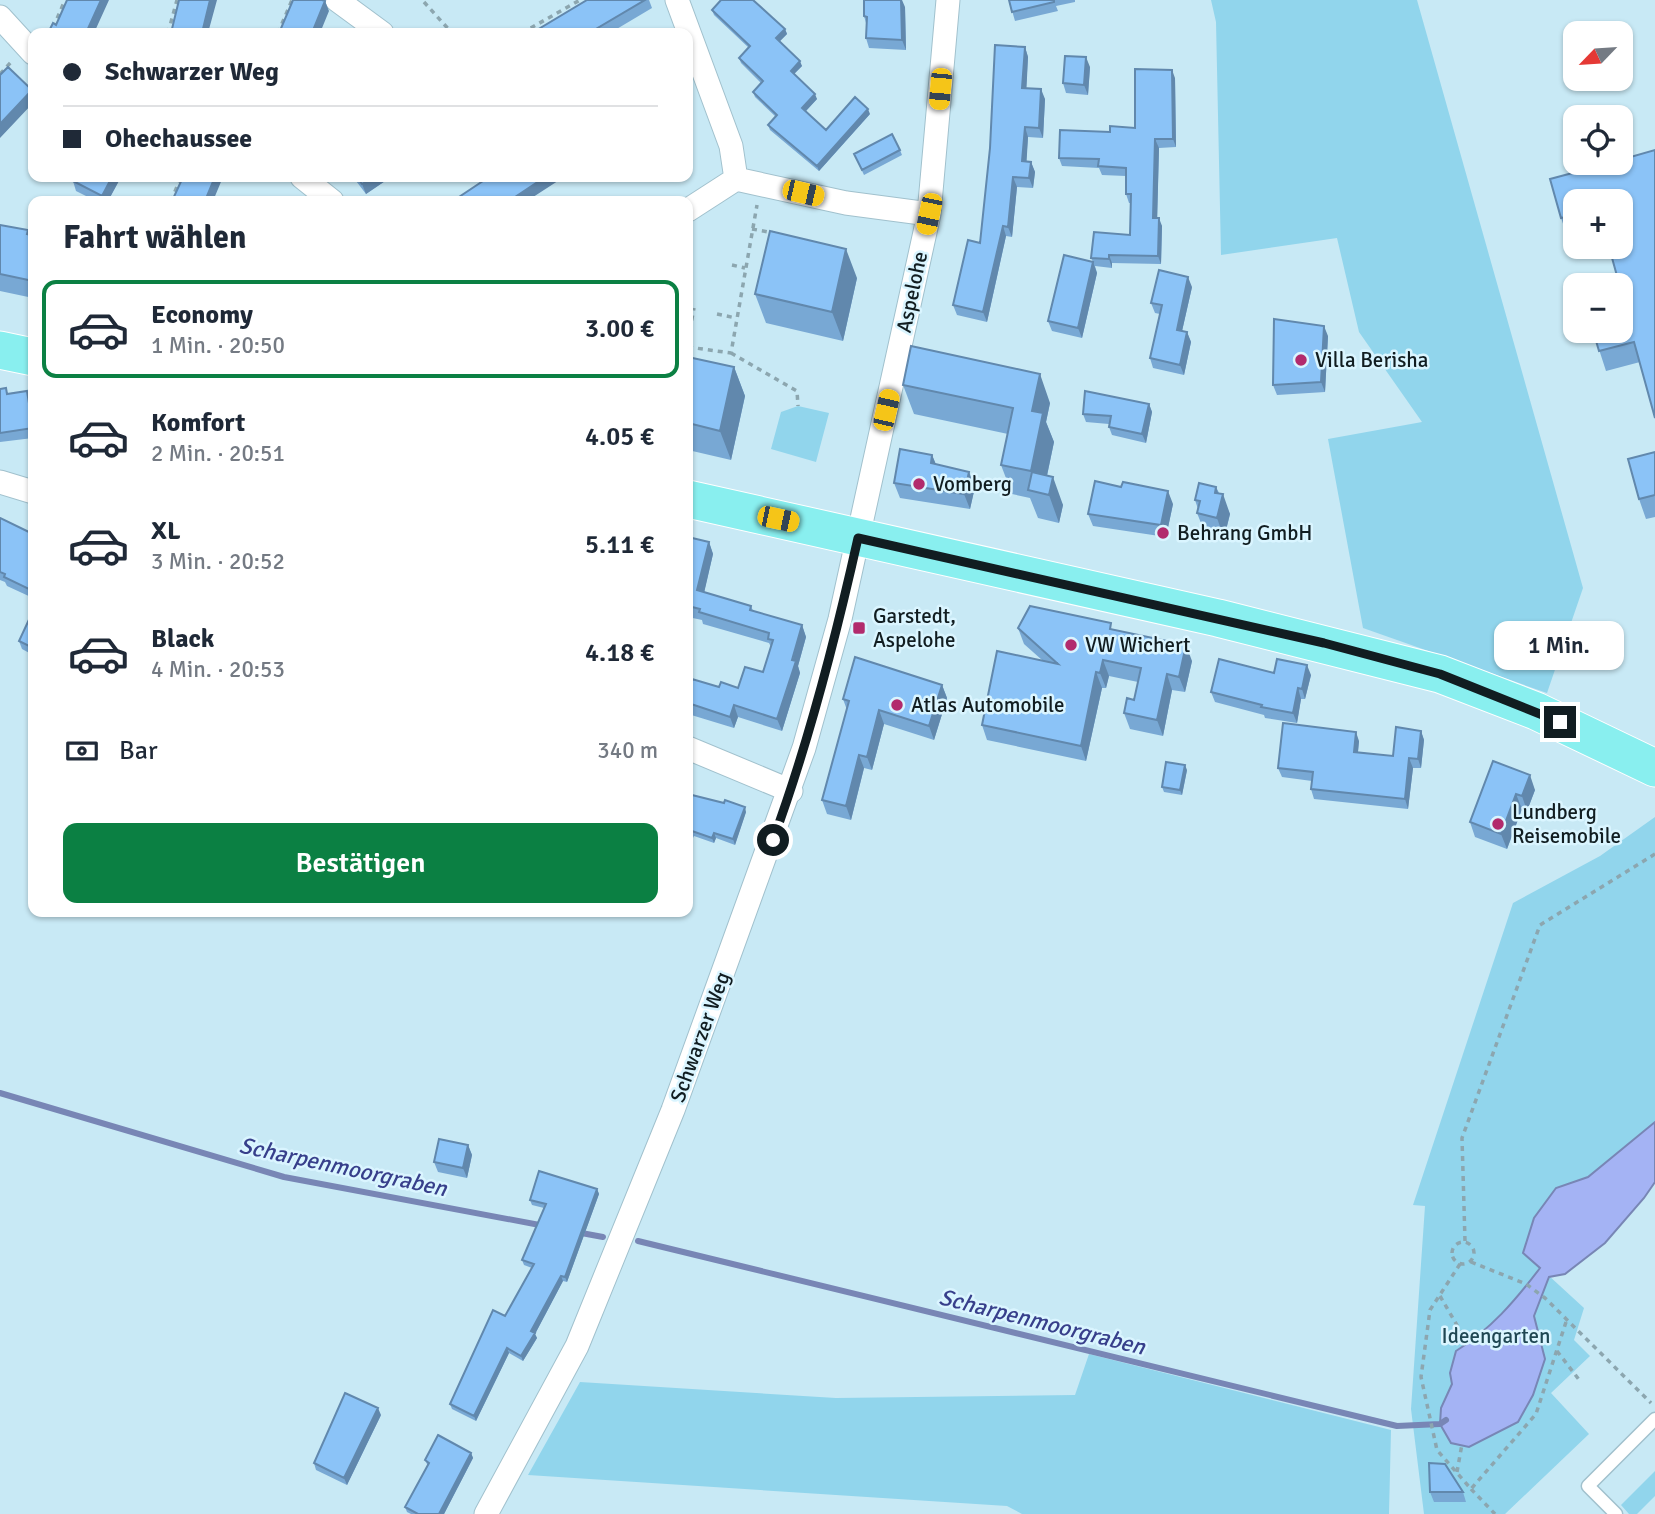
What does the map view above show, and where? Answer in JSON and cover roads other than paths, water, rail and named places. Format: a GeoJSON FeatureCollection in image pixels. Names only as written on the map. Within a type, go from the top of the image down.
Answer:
{"type":"FeatureCollection","features":[{"type":"Feature","properties":{"kind":"main road"},"geometry":{"type":"LineString","coordinates":[[0,350],[28,356]]}},
{"type":"Feature","properties":{"kind":"main road"},"geometry":{"type":"LineString","coordinates":[[693,500],[1218,618],[1440,674],[1536,711],[1655,768]]}},
{"type":"Feature","properties":{"kind":"street"},"geometry":{"type":"LineString","coordinates":[[337,0],[375,28]]}},
{"type":"Feature","properties":{"kind":"street"},"geometry":{"type":"LineString","coordinates":[[677,0],[687,28]]}},
{"type":"Feature","properties":{"kind":"street","name":"Aspelohe"},"geometry":{"type":"LineString","coordinates":[[858,538],[929,214],[948,0]]}},
{"type":"Feature","properties":{"kind":"street"},"geometry":{"type":"LineString","coordinates":[[0,17],[28,48]]}},
{"type":"Feature","properties":{"kind":"street"},"geometry":{"type":"LineString","coordinates":[[693,43],[731,146],[736,179]]}},
{"type":"Feature","properties":{"kind":"street"},"geometry":{"type":"LineString","coordinates":[[693,207],[736,179],[846,203],[929,214]]}},
{"type":"Feature","properties":{"kind":"street"},"geometry":{"type":"LineString","coordinates":[[308,182],[326,196]]}},
{"type":"Feature","properties":{"kind":"street"},"geometry":{"type":"LineString","coordinates":[[0,482],[28,490]]}},
{"type":"Feature","properties":{"kind":"street","name":"Schwarzer Weg"},"geometry":{"type":"LineString","coordinates":[[486,1514],[577,1346],[673,1110],[791,791],[840,619],[858,538]]}},
{"type":"Feature","properties":{"kind":"street"},"geometry":{"type":"LineString","coordinates":[[693,750],[791,791]]}},
{"type":"Feature","properties":{"kind":"lane"},"geometry":{"type":"LineString","coordinates":[[1616,1514],[1588,1486],[1655,1419]]}},
{"type":"Feature","properties":{"kind":"waterway","name":"Scharpenmoorgraben"},"geometry":{"type":"LineString","coordinates":[[0,1093],[284,1177],[545,1226]]}},
{"type":"Feature","properties":{"kind":"waterway","name":"Scharpenmoorgraben"},"geometry":{"type":"LineString","coordinates":[[576,1232],[603,1237]]}},
{"type":"Feature","properties":{"kind":"waterway","name":"Scharpenmoorgraben"},"geometry":{"type":"LineString","coordinates":[[638,1241],[1397,1426],[1440,1424],[1446,1420]]}},
{"type":"Feature","properties":{"kind":"place","name":"Villa Berisha"},"geometry":{"type":"Point","coordinates":[1301,360]}},
{"type":"Feature","properties":{"kind":"place","name":"Vomberg"},"geometry":{"type":"Point","coordinates":[919,484]}},
{"type":"Feature","properties":{"kind":"place","name":"Behrang GmbH"},"geometry":{"type":"Point","coordinates":[1163,533]}},
{"type":"Feature","properties":{"kind":"place","name":"Garstedt, Aspelohe"},"geometry":{"type":"Point","coordinates":[859,628]}},
{"type":"Feature","properties":{"kind":"place","name":"VW Wichert"},"geometry":{"type":"Point","coordinates":[1071,645]}},
{"type":"Feature","properties":{"kind":"place","name":"Atlas Automobile"},"geometry":{"type":"Point","coordinates":[897,705]}},
{"type":"Feature","properties":{"kind":"place","name":"Lundberg Reisemobile"},"geometry":{"type":"Point","coordinates":[1498,824]}},
{"type":"Feature","properties":{"kind":"park label","name":"Ideengarten"},"geometry":{"type":"Point","coordinates":[1496,1336]}}]}
